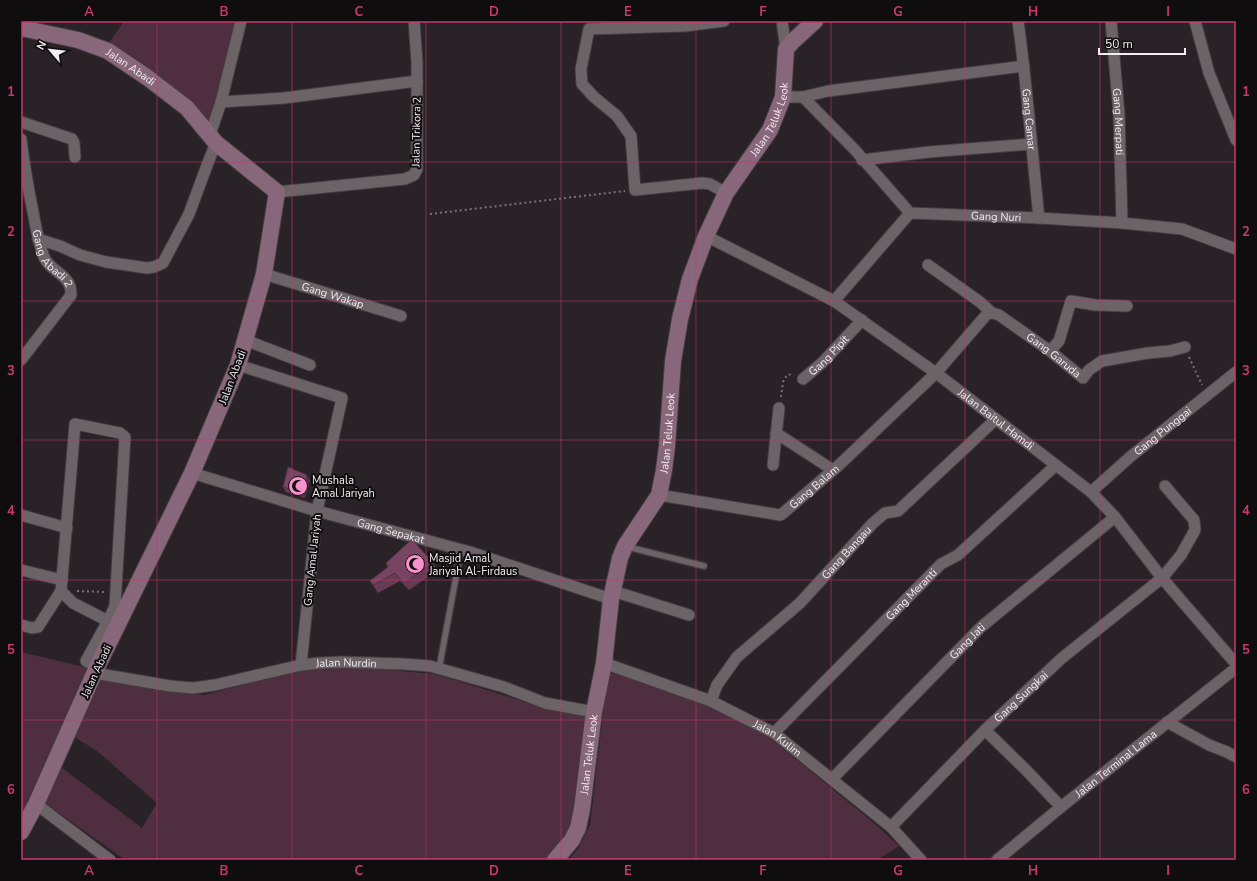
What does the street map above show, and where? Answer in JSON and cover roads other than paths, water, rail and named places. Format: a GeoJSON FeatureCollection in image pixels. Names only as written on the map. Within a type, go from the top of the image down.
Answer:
{"type":"FeatureCollection","features":[{"type":"Feature","properties":{"kind":"street"},"geometry":{"type":"LineString","coordinates":[[38,239],[60,246],[80,255],[106,262],[147,268],[163,263],[189,214],[209,160],[221,102],[241,21]]}},
{"type":"Feature","properties":{"kind":"street","name":"Jalan Trikora 2"},"geometry":{"type":"LineString","coordinates":[[276,192],[405,179],[414,175],[418,169],[417,81],[414,21]]}},
{"type":"Feature","properties":{"kind":"street"},"geometry":{"type":"LineString","coordinates":[[724,21],[685,26],[589,30],[581,69],[582,84],[594,97],[617,116],[631,136],[635,190],[702,183],[710,184],[726,193]]}},
{"type":"Feature","properties":{"kind":"street"},"geometry":{"type":"LineString","coordinates":[[782,21],[786,49]]}},
{"type":"Feature","properties":{"kind":"street"},"geometry":{"type":"LineString","coordinates":[[786,49],[793,40],[816,21]]}},
{"type":"Feature","properties":{"kind":"street","name":"Gang Camar"},"geometry":{"type":"LineString","coordinates":[[1018,21],[1039,218]]}},
{"type":"Feature","properties":{"kind":"street","name":"Gang Merpati"},"geometry":{"type":"LineString","coordinates":[[1111,21],[1119,114],[1122,223]]}},
{"type":"Feature","properties":{"kind":"street"},"geometry":{"type":"LineString","coordinates":[[1197,21],[1208,73],[1236,140]]}},
{"type":"Feature","properties":{"kind":"street","name":"Jalan Abadi"},"geometry":{"type":"LineString","coordinates":[[21,28],[78,40],[108,51],[148,78],[187,108],[213,139],[276,192],[264,274],[238,365],[192,473],[114,621],[92,667],[36,804],[21,832]]}},
{"type":"Feature","properties":{"kind":"street","name":"Jalan Teluk Leok"},"geometry":{"type":"LineString","coordinates":[[555,860],[572,840],[578,828],[582,809],[594,712],[604,663],[612,594],[620,558],[625,546],[659,495],[667,446],[673,361],[680,319],[690,279],[706,236],[726,193],[770,130],[783,97],[786,49]]}},
{"type":"Feature","properties":{"kind":"street"},"geometry":{"type":"LineString","coordinates":[[783,97],[803,97],[828,91],[1024,66]]}},
{"type":"Feature","properties":{"kind":"street"},"geometry":{"type":"LineString","coordinates":[[221,102],[284,98],[417,81]]}},
{"type":"Feature","properties":{"kind":"street"},"geometry":{"type":"LineString","coordinates":[[803,97],[855,150],[862,160],[910,213],[834,301]]}},
{"type":"Feature","properties":{"kind":"street"},"geometry":{"type":"LineString","coordinates":[[21,122],[72,139],[74,143],[75,157]]}},
{"type":"Feature","properties":{"kind":"street","name":"Gang Abadi 2"},"geometry":{"type":"LineString","coordinates":[[21,139],[25,170],[38,239],[45,259],[71,287],[71,295],[21,360]]}},
{"type":"Feature","properties":{"kind":"street"},"geometry":{"type":"LineString","coordinates":[[862,160],[929,152],[1031,144]]}},
{"type":"Feature","properties":{"kind":"street","name":"Gang Nuri"},"geometry":{"type":"LineString","coordinates":[[910,213],[1039,218],[1122,223],[1182,229],[1236,249]]}},
{"type":"Feature","properties":{"kind":"street","name":"Jalan Baitul Hamdi"},"geometry":{"type":"LineString","coordinates":[[706,236],[834,301],[936,373],[1091,492],[1115,517],[1162,578],[1236,664]]}},
{"type":"Feature","properties":{"kind":"street","name":"Gang Garuda"},"geometry":{"type":"LineString","coordinates":[[928,265],[980,302],[992,313],[999,315],[1050,351],[1083,378],[1089,370],[1102,361],[1148,353],[1170,351],[1185,347]]}},
{"type":"Feature","properties":{"kind":"street","name":"Gang Wakap"},"geometry":{"type":"LineString","coordinates":[[264,274],[401,316]]}},
{"type":"Feature","properties":{"kind":"street"},"geometry":{"type":"LineString","coordinates":[[1050,351],[1059,341],[1071,301],[1095,306],[1127,306]]}},
{"type":"Feature","properties":{"kind":"street"},"geometry":{"type":"LineString","coordinates":[[936,373],[987,314],[992,313]]}},
{"type":"Feature","properties":{"kind":"street","name":"Gang Pipit"},"geometry":{"type":"LineString","coordinates":[[803,379],[823,362],[862,320]]}},
{"type":"Feature","properties":{"kind":"street"},"geometry":{"type":"LineString","coordinates":[[245,340],[310,365]]}},
{"type":"Feature","properties":{"kind":"street","name":"Gang Amal Jariyah"},"geometry":{"type":"LineString","coordinates":[[238,365],[342,398],[317,511],[301,665]]}},
{"type":"Feature","properties":{"kind":"street","name":"Gang Punggai"},"geometry":{"type":"LineString","coordinates":[[1091,492],[1130,457],[1236,372]]}},
{"type":"Feature","properties":{"kind":"street","name":"Gang Balam"},"geometry":{"type":"LineString","coordinates":[[659,495],[780,515],[833,470],[936,373]]}},
{"type":"Feature","properties":{"kind":"street"},"geometry":{"type":"LineString","coordinates":[[773,465],[779,408]]}},
{"type":"Feature","properties":{"kind":"street","name":"Gang Bangau"},"geometry":{"type":"LineString","coordinates":[[711,701],[716,685],[737,657],[800,603],[873,523],[885,513],[898,511],[996,419]]}},
{"type":"Feature","properties":{"kind":"street"},"geometry":{"type":"LineString","coordinates":[[21,570],[61,585],[73,603],[114,621],[125,437],[120,433],[75,424],[61,585],[41,624],[38,627],[32,628],[21,626]]}},
{"type":"Feature","properties":{"kind":"street"},"geometry":{"type":"LineString","coordinates":[[776,433],[833,470]]}},
{"type":"Feature","properties":{"kind":"street","name":"Gang Meranti"},"geometry":{"type":"LineString","coordinates":[[774,733],[941,564],[958,555],[1056,466]]}},
{"type":"Feature","properties":{"kind":"street","name":"Gang Sepakat"},"geometry":{"type":"LineString","coordinates":[[192,473],[317,511],[461,550],[689,615]]}},
{"type":"Feature","properties":{"kind":"street","name":"Gang Sungkai"},"geometry":{"type":"LineString","coordinates":[[891,827],[986,730],[1062,658],[1162,578],[1181,555],[1195,530],[1194,520],[1165,486]]}},
{"type":"Feature","properties":{"kind":"street"},"geometry":{"type":"LineString","coordinates":[[21,515],[67,528]]}},
{"type":"Feature","properties":{"kind":"street","name":"Gang Jati"},"geometry":{"type":"LineString","coordinates":[[832,780],[981,627],[1115,517]]}},
{"type":"Feature","properties":{"kind":"street","name":"Jalan Nurdin"},"geometry":{"type":"LineString","coordinates":[[92,667],[170,686],[193,688],[215,685],[301,665],[319,663],[341,662],[430,666],[504,687],[546,703],[594,712]]}},
{"type":"Feature","properties":{"kind":"street","name":"Jalan Kulim"},"geometry":{"type":"LineString","coordinates":[[604,663],[711,701],[774,733],[891,827],[922,860]]}},
{"type":"Feature","properties":{"kind":"street","name":"Jalan Terminal Lama"},"geometry":{"type":"LineString","coordinates":[[997,860],[1061,807],[1236,668]]}},
{"type":"Feature","properties":{"kind":"street"},"geometry":{"type":"LineString","coordinates":[[1167,722],[1209,745],[1236,757]]}},
{"type":"Feature","properties":{"kind":"street"},"geometry":{"type":"LineString","coordinates":[[986,730],[1061,807]]}},
{"type":"Feature","properties":{"kind":"street"},"geometry":{"type":"LineString","coordinates":[[36,804],[110,860]]}},
{"type":"Feature","properties":{"kind":"lane"},"geometry":{"type":"LineString","coordinates":[[625,546],[704,566]]}},
{"type":"Feature","properties":{"kind":"lane"},"geometry":{"type":"LineString","coordinates":[[439,669],[461,550]]}},
{"type":"Feature","properties":{"kind":"place","name":"Mushala Amal Jariyah"},"geometry":{"type":"Point","coordinates":[298,486]}},
{"type":"Feature","properties":{"kind":"place","name":"Masjid Amal Jariyah Al-Firdaus"},"geometry":{"type":"Point","coordinates":[415,564]}}]}
